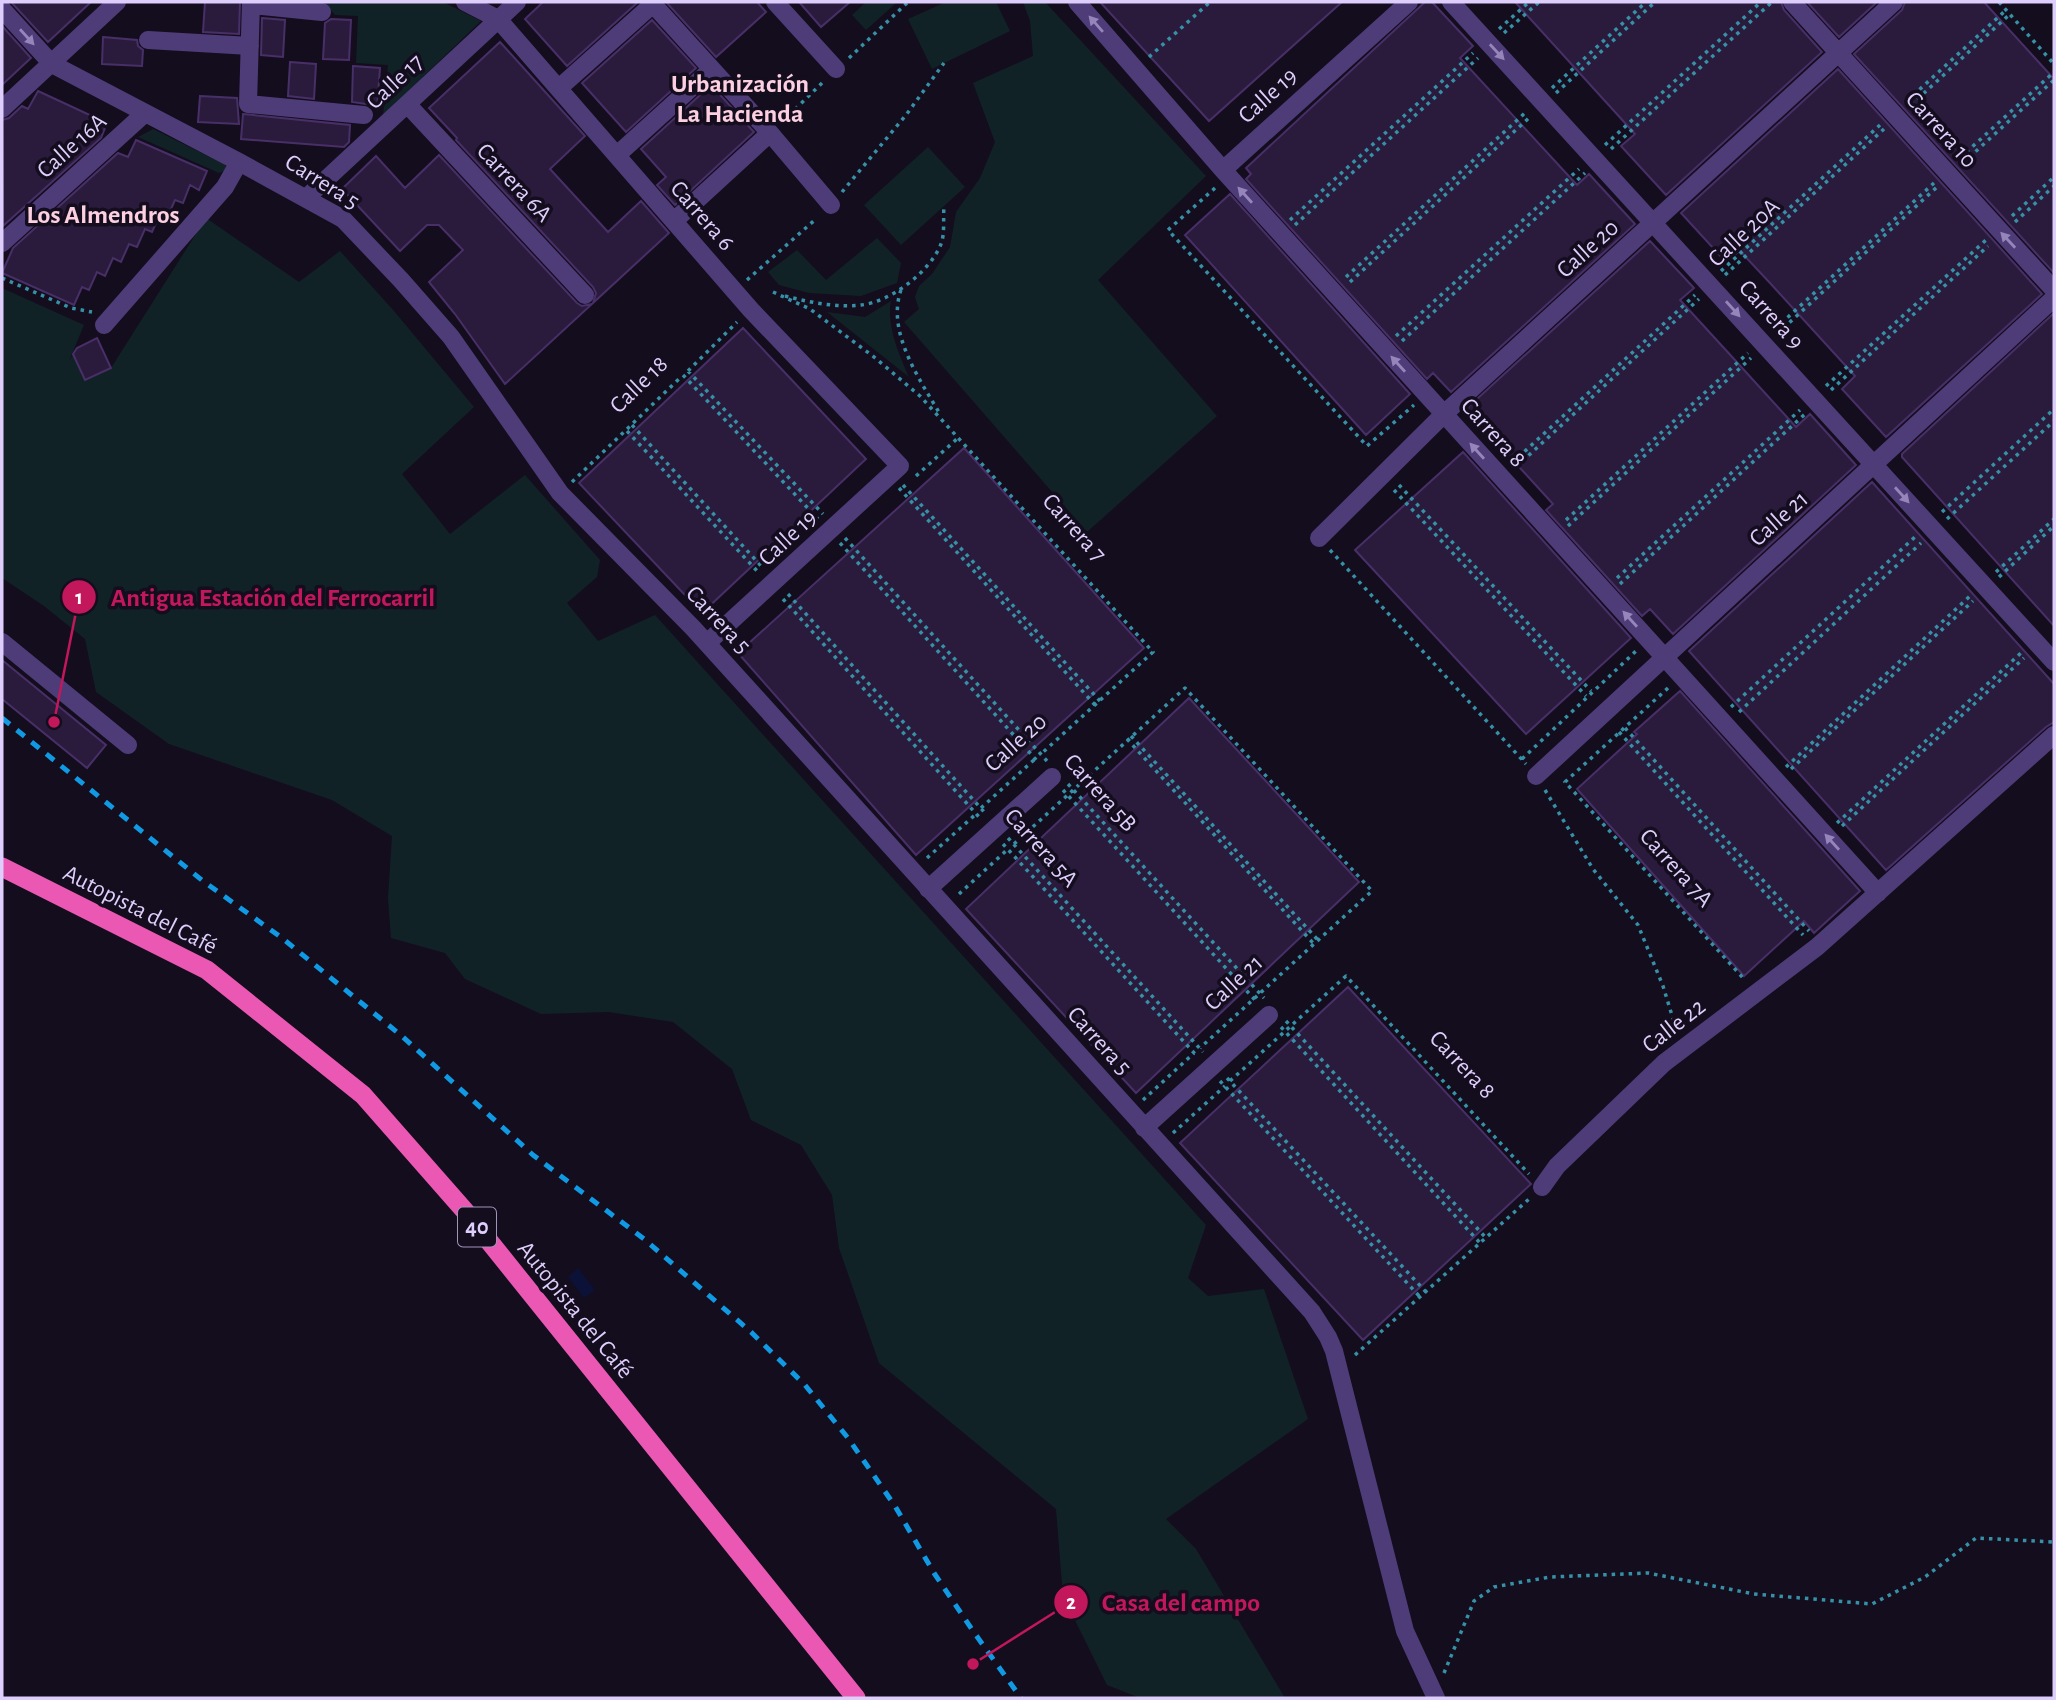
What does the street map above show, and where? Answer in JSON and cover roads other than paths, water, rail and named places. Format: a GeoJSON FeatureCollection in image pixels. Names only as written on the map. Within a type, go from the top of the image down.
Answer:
{"type":"FeatureCollection","features":[{"type":"Feature","properties":{"kind":"highway","name":"Autopista del Café"},"geometry":{"type":"LineString","coordinates":[[2,867],[207,970],[363,1095],[464,1210],[856,1698]]}},
{"type":"Feature","properties":{"kind":"street"},"geometry":{"type":"LineString","coordinates":[[2,109],[117,2]]}},
{"type":"Feature","properties":{"kind":"street","name":"Carrera 6"},"geometry":{"type":"LineString","coordinates":[[465,2],[498,19],[895,471]]}},
{"type":"Feature","properties":{"kind":"street","name":"Calle 17"},"geometry":{"type":"LineString","coordinates":[[306,198],[517,2]]}},
{"type":"Feature","properties":{"kind":"street"},"geometry":{"type":"LineString","coordinates":[[775,2],[836,69]]}},
{"type":"Feature","properties":{"kind":"street","name":"Carrera 8"},"geometry":{"type":"LineString","coordinates":[[1077,2],[1333,293],[1878,893]]}},
{"type":"Feature","properties":{"kind":"street","name":"Calle 19"},"geometry":{"type":"LineString","coordinates":[[1223,170],[1409,2]]}},
{"type":"Feature","properties":{"kind":"street","name":"Carrera 9"},"geometry":{"type":"LineString","coordinates":[[1451,2],[2054,662]]}},
{"type":"Feature","properties":{"kind":"street","name":"Carrera 10"},"geometry":{"type":"LineString","coordinates":[[1792,2],[2054,290]]}},
{"type":"Feature","properties":{"kind":"street","name":"Calle 20"},"geometry":{"type":"LineString","coordinates":[[1319,538],[1444,414],[1894,2]]}},
{"type":"Feature","properties":{"kind":"street"},"geometry":{"type":"LineString","coordinates":[[559,89],[652,3],[831,205]]}},
{"type":"Feature","properties":{"kind":"street"},"geometry":{"type":"LineString","coordinates":[[322,12],[251,4],[248,104],[364,116]]}},
{"type":"Feature","properties":{"kind":"street","name":"Carrera 5"},"geometry":{"type":"LineString","coordinates":[[2,9],[51,64],[343,219],[451,337],[560,493],[707,643],[1312,1312],[1334,1351],[1405,1631],[1435,1696]]}},
{"type":"Feature","properties":{"kind":"street"},"geometry":{"type":"LineString","coordinates":[[149,40],[250,46]]}},
{"type":"Feature","properties":{"kind":"street"},"geometry":{"type":"LineString","coordinates":[[617,155],[712,69]]}},
{"type":"Feature","properties":{"kind":"street","name":"Carrera 6A"},"geometry":{"type":"LineString","coordinates":[[407,104],[585,295]]}},
{"type":"Feature","properties":{"kind":"street","name":"Calle 16A"},"geometry":{"type":"LineString","coordinates":[[2,243],[144,114]]}},
{"type":"Feature","properties":{"kind":"street"},"geometry":{"type":"LineString","coordinates":[[674,221],[770,133]]}},
{"type":"Feature","properties":{"kind":"street"},"geometry":{"type":"LineString","coordinates":[[108,321],[225,187],[239,162]]}},
{"type":"Feature","properties":{"kind":"street","name":"Calle 21"},"geometry":{"type":"LineString","coordinates":[[1536,776],[2054,298]]}},
{"type":"Feature","properties":{"kind":"street","name":"Calle 19"},"geometry":{"type":"LineString","coordinates":[[707,643],[895,471]]}},
{"type":"Feature","properties":{"kind":"street"},"geometry":{"type":"LineString","coordinates":[[2,642],[128,745]]}},
{"type":"Feature","properties":{"kind":"street","name":"Calle 22"},"geometry":{"type":"LineString","coordinates":[[1542,1187],[1557,1166],[1664,1063],[1817,947],[2054,735]]}},
{"type":"Feature","properties":{"kind":"street","name":"Calle 20"},"geometry":{"type":"LineString","coordinates":[[928,889],[1055,774]]}},
{"type":"Feature","properties":{"kind":"street","name":"Calle 21"},"geometry":{"type":"LineString","coordinates":[[1144,1128],[1273,1012]]}},
{"type":"Feature","properties":{"kind":"railway"},"geometry":{"type":"LineString","coordinates":[[2,718],[203,881],[282,938],[403,1037],[533,1155],[644,1239],[751,1332],[805,1385],[848,1438],[895,1506],[934,1573],[1021,1698]]}},
{"type":"Feature","properties":{"kind":"place","name":"Antigua Estación del Ferrocarril"},"geometry":{"type":"Point","coordinates":[54,722]}},
{"type":"Feature","properties":{"kind":"place","name":"Casa del campo"},"geometry":{"type":"Point","coordinates":[973,1664]}},
{"type":"Feature","properties":{"kind":"district","name":"Urbanización La Hacienda"},"geometry":{"type":"Point","coordinates":[740,99]}},
{"type":"Feature","properties":{"kind":"district","name":"Los Almendros"},"geometry":{"type":"Point","coordinates":[103,215]}}]}
